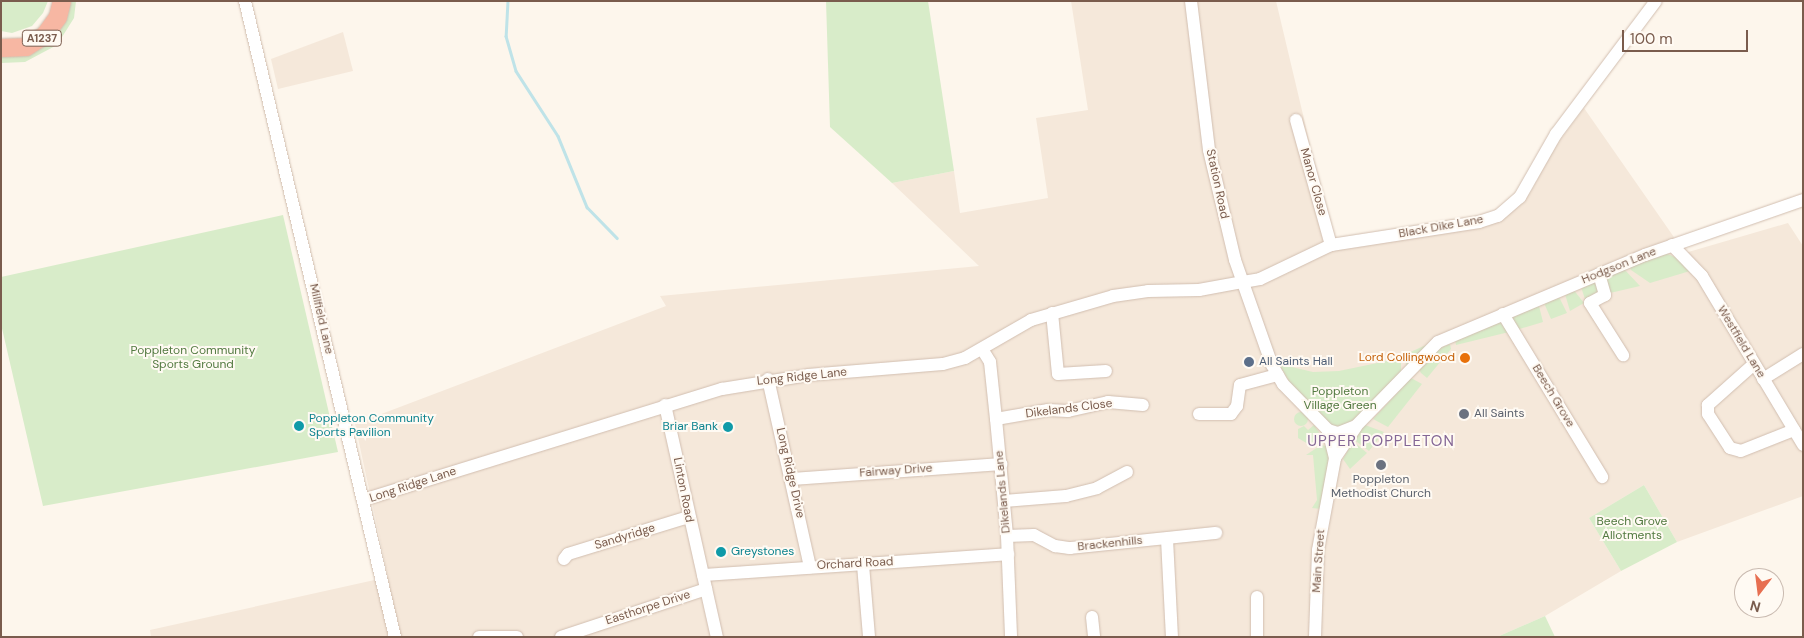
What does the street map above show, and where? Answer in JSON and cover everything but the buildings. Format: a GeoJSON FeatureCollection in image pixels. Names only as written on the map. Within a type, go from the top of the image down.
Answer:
{"type":"FeatureCollection","features":[{"type":"Feature","properties":{"kind":"highway","name":"A1237"},"geometry":{"type":"LineString","coordinates":[[1,48],[26,47],[45,35],[58,17],[62,1]]}},
{"type":"Feature","properties":{"kind":"street","name":"Millfield Lane"},"geometry":{"type":"LineString","coordinates":[[245,1],[395,637]]}},
{"type":"Feature","properties":{"kind":"street","name":"Station Road"},"geometry":{"type":"LineString","coordinates":[[1191,1],[1203,113],[1216,191],[1243,282],[1270,362],[1310,415],[1328,430]]}},
{"type":"Feature","properties":{"kind":"street","name":"Black Dike Lane"},"geometry":{"type":"LineString","coordinates":[[1243,282],[1260,278],[1331,245],[1479,222],[1498,216],[1520,197],[1556,134],[1656,1]]}},
{"type":"Feature","properties":{"kind":"street","name":"Manor Close"},"geometry":{"type":"LineString","coordinates":[[1296,120],[1331,245]]}},
{"type":"Feature","properties":{"kind":"street","name":"Hodgson Lane"},"geometry":{"type":"LineString","coordinates":[[1356,426],[1438,342],[1672,245],[1803,200]]}},
{"type":"Feature","properties":{"kind":"street","name":"Westfield Lane"},"geometry":{"type":"LineString","coordinates":[[1672,245],[1702,276],[1803,445]]}},
{"type":"Feature","properties":{"kind":"street"},"geometry":{"type":"LineString","coordinates":[[1599,274],[1605,295],[1590,303],[1623,355]]}},
{"type":"Feature","properties":{"kind":"street","name":"Long Ridge Lane"},"geometry":{"type":"LineString","coordinates":[[363,500],[665,405],[768,379],[943,364],[982,349],[1031,320],[1113,296],[1148,291],[1199,290],[1243,282]]}},
{"type":"Feature","properties":{"kind":"street"},"geometry":{"type":"LineString","coordinates":[[1052,313],[1058,374],[1106,370]]}},
{"type":"Feature","properties":{"kind":"street","name":"Beech Grove"},"geometry":{"type":"LineString","coordinates":[[1503,314],[1602,478]]}},
{"type":"Feature","properties":{"kind":"street","name":"Dikelands Lane"},"geometry":{"type":"LineString","coordinates":[[982,349],[990,362],[1001,464],[1007,536],[1011,637]]}},
{"type":"Feature","properties":{"kind":"street"},"geometry":{"type":"LineString","coordinates":[[1763,379],[1803,354]]}},
{"type":"Feature","properties":{"kind":"street"},"geometry":{"type":"LineString","coordinates":[[1754,364],[1708,405],[1708,414],[1730,448],[1740,451],[1794,430]]}},
{"type":"Feature","properties":{"kind":"street"},"geometry":{"type":"LineString","coordinates":[[1199,414],[1231,414],[1237,406],[1240,385],[1278,375]]}},
{"type":"Feature","properties":{"kind":"street","name":"Long Ridge Drive"},"geometry":{"type":"LineString","coordinates":[[768,379],[792,479],[810,567]]}},
{"type":"Feature","properties":{"kind":"street","name":"Dikelands Close"},"geometry":{"type":"LineString","coordinates":[[996,419],[1048,410],[1068,411],[1108,402],[1143,405]]}},
{"type":"Feature","properties":{"kind":"street","name":"Linton Road"},"geometry":{"type":"LineString","coordinates":[[665,405],[688,517],[717,637]]}},
{"type":"Feature","properties":{"kind":"street"},"geometry":{"type":"LineString","coordinates":[[1335,458],[1328,430],[1338,432],[1356,426]]}},
{"type":"Feature","properties":{"kind":"street"},"geometry":{"type":"LineString","coordinates":[[1335,458],[1356,426]]}},
{"type":"Feature","properties":{"kind":"street","name":"Main Street"},"geometry":{"type":"LineString","coordinates":[[1315,637],[1318,550],[1335,458]]}},
{"type":"Feature","properties":{"kind":"street","name":"Fairway Drive"},"geometry":{"type":"LineString","coordinates":[[792,479],[1001,464]]}},
{"type":"Feature","properties":{"kind":"street"},"geometry":{"type":"LineString","coordinates":[[1004,501],[1066,496],[1097,488],[1127,472]]}},
{"type":"Feature","properties":{"kind":"street","name":"Sandyridge"},"geometry":{"type":"LineString","coordinates":[[564,559],[568,554],[688,517]]}},
{"type":"Feature","properties":{"kind":"street","name":"Brackenhills"},"geometry":{"type":"LineString","coordinates":[[1007,536],[1034,535],[1055,546],[1070,548],[1216,533]]}},
{"type":"Feature","properties":{"kind":"street"},"geometry":{"type":"LineString","coordinates":[[1167,539],[1172,637]]}},
{"type":"Feature","properties":{"kind":"street","name":"Orchard Road"},"geometry":{"type":"LineString","coordinates":[[703,575],[1008,554]]}},
{"type":"Feature","properties":{"kind":"street"},"geometry":{"type":"LineString","coordinates":[[863,565],[869,637]]}},
{"type":"Feature","properties":{"kind":"street","name":"Easthorpe Drive"},"geometry":{"type":"LineString","coordinates":[[561,637],[706,589]]}},
{"type":"Feature","properties":{"kind":"street"},"geometry":{"type":"LineString","coordinates":[[1256,597],[1257,637]]}},
{"type":"Feature","properties":{"kind":"street"},"geometry":{"type":"LineString","coordinates":[[1092,617],[1094,637]]}},
{"type":"Feature","properties":{"kind":"street"},"geometry":{"type":"LineString","coordinates":[[479,637],[517,637]]}},
{"type":"Feature","properties":{"kind":"shaded area"},"geometry":{"type":"Polygon","coordinates":[[[1071,1],[1276,1],[1333,241],[1492,220],[1530,193],[1555,147],[1584,108],[1685,253],[1788,223],[1803,246],[1803,496],[1677,542],[1644,485],[1589,518],[1621,571],[1545,616],[1497,637],[151,637],[150,630],[388,577],[355,424],[666,306],[660,296],[979,266],[892,183],[954,171],[960,213],[1048,198],[1036,118],[1088,110],[1071,1]]]}},
{"type":"Feature","properties":{"kind":"shaded area"},"geometry":{"type":"Polygon","coordinates":[[[343,32],[353,71],[278,89],[271,59],[343,32]]]}},
{"type":"Feature","properties":{"kind":"green space"},"geometry":{"type":"Polygon","coordinates":[[[1,1],[48,1],[43,13],[32,26],[12,33],[1,31],[1,1]]]}},
{"type":"Feature","properties":{"kind":"green space"},"geometry":{"type":"Polygon","coordinates":[[[68,1],[76,1],[74,18],[57,45],[25,62],[1,63],[1,53],[21,53],[68,1]]]}},
{"type":"Feature","properties":{"kind":"green space"},"geometry":{"type":"Polygon","coordinates":[[[826,1],[928,1],[954,171],[892,183],[830,127],[826,1]]]}},
{"type":"Feature","properties":{"kind":"green space","name":"Poppleton Community Sports Ground"},"geometry":{"type":"Polygon","coordinates":[[[283,215],[338,452],[43,506],[1,324],[1,277],[283,215]]]}},
{"type":"Feature","properties":{"kind":"green space"},"geometry":{"type":"Polygon","coordinates":[[[1665,253],[1675,257],[1690,271],[1650,283],[1631,270],[1630,267],[1665,253]]]}},
{"type":"Feature","properties":{"kind":"green space"},"geometry":{"type":"Polygon","coordinates":[[[1624,269],[1640,286],[1610,293],[1604,276],[1624,269]]]}},
{"type":"Feature","properties":{"kind":"green space"},"geometry":{"type":"Polygon","coordinates":[[[1596,280],[1603,291],[1586,302],[1581,287],[1596,280]]]}},
{"type":"Feature","properties":{"kind":"green space"},"geometry":{"type":"Polygon","coordinates":[[[1573,289],[1584,303],[1570,311],[1565,294],[1573,289]]]}},
{"type":"Feature","properties":{"kind":"green space"},"geometry":{"type":"Polygon","coordinates":[[[1559,297],[1567,313],[1551,319],[1544,303],[1559,297]]]}},
{"type":"Feature","properties":{"kind":"green space"},"geometry":{"type":"Polygon","coordinates":[[[1539,306],[1543,322],[1516,330],[1511,317],[1539,306]]]}},
{"type":"Feature","properties":{"kind":"green space"},"geometry":{"type":"Polygon","coordinates":[[[1499,321],[1509,332],[1456,345],[1455,339],[1499,321]]]}},
{"type":"Feature","properties":{"kind":"green space"},"geometry":{"type":"Polygon","coordinates":[[[1450,344],[1451,349],[1427,378],[1419,369],[1439,348],[1450,344]]]}},
{"type":"Feature","properties":{"kind":"green space","name":"Poppleton Village Green"},"geometry":{"type":"Polygon","coordinates":[[[1426,346],[1406,367],[1406,354],[1426,346]]]}},
{"type":"Feature","properties":{"kind":"green space","name":"Poppleton Village Green"},"geometry":{"type":"Polygon","coordinates":[[[1401,358],[1401,375],[1347,428],[1332,427],[1294,390],[1279,364],[1313,372],[1339,371],[1401,358]]]}},
{"type":"Feature","properties":{"kind":"green space"},"geometry":{"type":"Polygon","coordinates":[[[1411,378],[1422,384],[1388,427],[1373,419],[1411,378]]]}},
{"type":"Feature","properties":{"kind":"green space"},"geometry":{"type":"Polygon","coordinates":[[[1301,412],[1306,414],[1308,419],[1306,424],[1301,426],[1296,424],[1294,419],[1296,414],[1301,412]]]}},
{"type":"Feature","properties":{"kind":"green space"},"geometry":{"type":"Polygon","coordinates":[[[1314,425],[1319,432],[1315,441],[1308,444],[1298,438],[1298,429],[1304,426],[1308,430],[1314,425]]]}},
{"type":"Feature","properties":{"kind":"green space"},"geometry":{"type":"Polygon","coordinates":[[[1365,425],[1384,432],[1369,451],[1353,439],[1365,425]]]}},
{"type":"Feature","properties":{"kind":"green space"},"geometry":{"type":"Polygon","coordinates":[[[1353,441],[1367,453],[1350,469],[1343,459],[1353,441]]]}},
{"type":"Feature","properties":{"kind":"green space"},"geometry":{"type":"Polygon","coordinates":[[[1321,445],[1326,446],[1330,452],[1321,509],[1312,508],[1317,500],[1313,455],[1306,455],[1321,445]]]}},
{"type":"Feature","properties":{"kind":"green space","name":"Beech Grove Allotments"},"geometry":{"type":"Polygon","coordinates":[[[1644,485],[1677,542],[1621,571],[1589,518],[1644,485]]]}},
{"type":"Feature","properties":{"kind":"green space"},"geometry":{"type":"Polygon","coordinates":[[[1545,616],[1555,637],[1497,637],[1545,616]]]}},
{"type":"Feature","properties":{"kind":"waterway"},"geometry":{"type":"LineString","coordinates":[[508,1],[506,36],[516,71],[558,136],[587,207],[617,238]]}},
{"type":"Feature","properties":{"kind":"place","name":"Lord Collingwood"},"geometry":{"type":"Point","coordinates":[1465,358]}},
{"type":"Feature","properties":{"kind":"place","name":"All Saints Hall"},"geometry":{"type":"Point","coordinates":[1249,362]}},
{"type":"Feature","properties":{"kind":"place","name":"All Saints"},"geometry":{"type":"Point","coordinates":[1464,414]}},
{"type":"Feature","properties":{"kind":"place","name":"Poppleton Community Sports Pavilion"},"geometry":{"type":"Point","coordinates":[299,426]}},
{"type":"Feature","properties":{"kind":"place","name":"Briar Bank"},"geometry":{"type":"Point","coordinates":[728,427]}},
{"type":"Feature","properties":{"kind":"place","name":"Poppleton Methodist Church"},"geometry":{"type":"Point","coordinates":[1381,465]}},
{"type":"Feature","properties":{"kind":"place","name":"Greystones"},"geometry":{"type":"Point","coordinates":[721,552]}},
{"type":"Feature","properties":{"kind":"district","name":"UPPER POPPLETON"},"geometry":{"type":"Point","coordinates":[1381,442]}}]}
